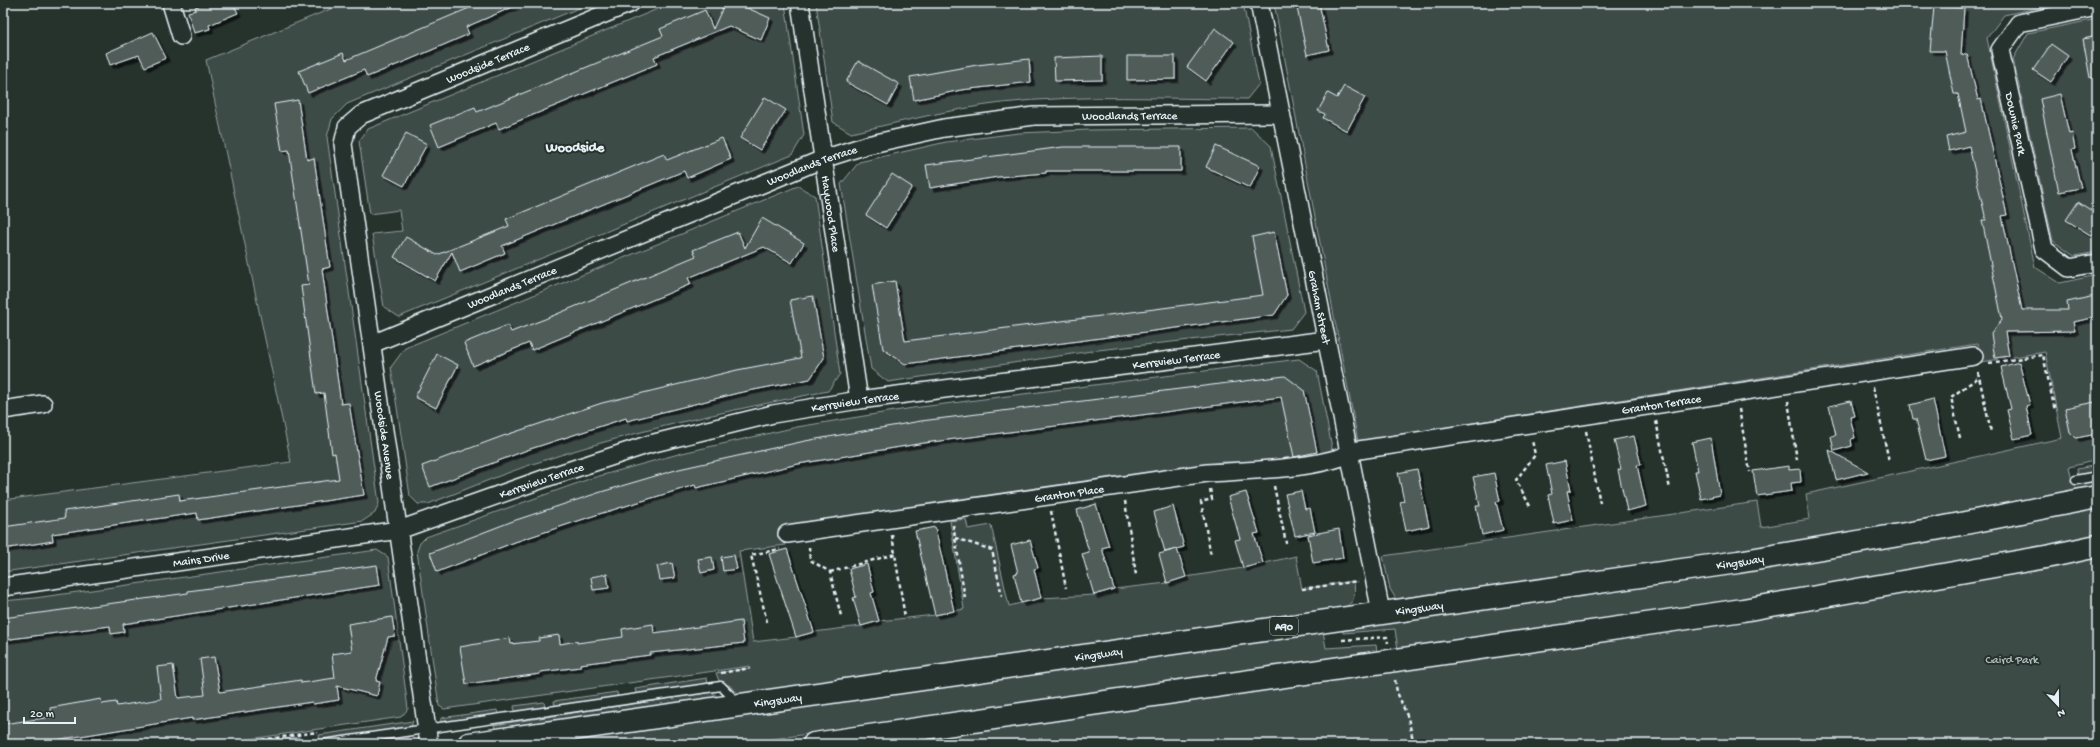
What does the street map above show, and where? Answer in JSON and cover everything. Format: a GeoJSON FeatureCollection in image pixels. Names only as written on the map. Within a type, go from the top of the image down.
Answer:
{"type":"FeatureCollection","features":[{"type":"Feature","properties":{"kind":"highway","name":"Kingsway"},"geometry":{"type":"LineString","coordinates":[[478,734],[739,705],[1738,562],[1935,529],[2097,497]]}},
{"type":"Feature","properties":{"kind":"highway"},"geometry":{"type":"LineString","coordinates":[[814,744],[1743,610],[2051,556],[2097,546]]}},
{"type":"Feature","properties":{"kind":"street"},"geometry":{"type":"LineString","coordinates":[[171,3],[181,36]]}},
{"type":"Feature","properties":{"kind":"street","name":"Woodside Terrace"},"geometry":{"type":"LineString","coordinates":[[347,128],[361,115],[631,3]]}},
{"type":"Feature","properties":{"kind":"street","name":"Haywood Place"},"geometry":{"type":"LineString","coordinates":[[800,3],[859,400]]}},
{"type":"Feature","properties":{"kind":"street","name":"Graham Street"},"geometry":{"type":"LineString","coordinates":[[1259,3],[1381,612]]}},
{"type":"Feature","properties":{"kind":"street","name":"Downie Park"},"geometry":{"type":"LineString","coordinates":[[2097,8],[2019,23],[2000,50],[2044,249],[2069,268],[2097,263]]}},
{"type":"Feature","properties":{"kind":"street","name":"Woodlands Terrace"},"geometry":{"type":"LineString","coordinates":[[372,344],[823,159],[867,145],[944,128],[1034,116],[1281,114]]}},
{"type":"Feature","properties":{"kind":"street","name":"Woodside Avenue"},"geometry":{"type":"LineString","coordinates":[[347,128],[342,144],[428,737]]}},
{"type":"Feature","properties":{"kind":"street","name":"Kerrsview Terrace"},"geometry":{"type":"LineString","coordinates":[[399,530],[546,478],[650,444],[773,414],[859,400],[1326,340]]}},
{"type":"Feature","properties":{"kind":"street","name":"Granton Terrace"},"geometry":{"type":"LineString","coordinates":[[1350,454],[1359,450],[1870,372],[1975,361]]}},
{"type":"Feature","properties":{"kind":"street"},"geometry":{"type":"LineString","coordinates":[[3,410],[43,404]]}},
{"type":"Feature","properties":{"kind":"street","name":"Granton Place"},"geometry":{"type":"LineString","coordinates":[[784,541],[806,531],[1207,473],[1269,469],[1340,458],[1350,454]]}},
{"type":"Feature","properties":{"kind":"street","name":"Mains Drive"},"geometry":{"type":"LineString","coordinates":[[3,587],[399,530]]}},
{"type":"Feature","properties":{"kind":"lane"},"geometry":{"type":"LineString","coordinates":[[2076,480],[2097,476]]}},
{"type":"Feature","properties":{"kind":"lane","name":"Kingsway"},"geometry":{"type":"LineString","coordinates":[[323,744],[478,734]]}},
{"type":"Feature","properties":{"kind":"path"},"geometry":{"type":"LineString","coordinates":[[1991,432],[1975,361],[2043,355],[2055,411]]}},
{"type":"Feature","properties":{"kind":"path"},"geometry":{"type":"LineString","coordinates":[[1870,372],[1889,461]]}},
{"type":"Feature","properties":{"kind":"path"},"geometry":{"type":"LineString","coordinates":[[1960,438],[1951,397],[1979,377]]}},
{"type":"Feature","properties":{"kind":"path"},"geometry":{"type":"LineString","coordinates":[[1786,385],[1797,460]]}},
{"type":"Feature","properties":{"kind":"path"},"geometry":{"type":"LineString","coordinates":[[1736,393],[1750,472]]}},
{"type":"Feature","properties":{"kind":"path"},"geometry":{"type":"LineString","coordinates":[[1652,406],[1670,489]]}},
{"type":"Feature","properties":{"kind":"path"},"geometry":{"type":"LineString","coordinates":[[1583,417],[1600,503]]}},
{"type":"Feature","properties":{"kind":"path"},"geometry":{"type":"LineString","coordinates":[[1530,425],[1535,455],[1516,480],[1530,506]]}},
{"type":"Feature","properties":{"kind":"path"},"geometry":{"type":"LineString","coordinates":[[1269,469],[1269,486],[1275,486],[1286,543]]}},
{"type":"Feature","properties":{"kind":"path"},"geometry":{"type":"LineString","coordinates":[[1207,473],[1212,499],[1202,502],[1211,556]]}},
{"type":"Feature","properties":{"kind":"path"},"geometry":{"type":"LineString","coordinates":[[1122,486],[1136,575]]}},
{"type":"Feature","properties":{"kind":"path"},"geometry":{"type":"LineString","coordinates":[[1048,497],[1066,588]]}},
{"type":"Feature","properties":{"kind":"path"},"geometry":{"type":"LineString","coordinates":[[951,510],[965,598]]}},
{"type":"Feature","properties":{"kind":"path"},"geometry":{"type":"LineString","coordinates":[[889,520],[905,618]]}},
{"type":"Feature","properties":{"kind":"path"},"geometry":{"type":"LineString","coordinates":[[806,531],[810,560],[830,572],[841,616]]}},
{"type":"Feature","properties":{"kind":"path"},"geometry":{"type":"LineString","coordinates":[[955,538],[992,550],[1002,596]]}},
{"type":"Feature","properties":{"kind":"path"},"geometry":{"type":"LineString","coordinates":[[766,622],[751,555],[784,541]]}},
{"type":"Feature","properties":{"kind":"path"},"geometry":{"type":"LineString","coordinates":[[830,572],[895,554]]}},
{"type":"Feature","properties":{"kind":"path"},"geometry":{"type":"LineString","coordinates":[[1302,589],[1374,578]]}},
{"type":"Feature","properties":{"kind":"path"},"geometry":{"type":"LineString","coordinates":[[1391,660],[1397,692],[1408,718],[1414,744]]}},
{"type":"Feature","properties":{"kind":"green space"},"geometry":{"type":"Polygon","coordinates":[[[345,3],[591,3],[347,104],[332,119],[327,137],[379,503],[375,513],[363,521],[3,572],[3,500],[291,462],[206,60],[345,3]]]}},
{"type":"Feature","properties":{"kind":"green space"},"geometry":{"type":"Polygon","coordinates":[[[672,3],[785,3],[804,135],[792,155],[399,317],[384,307],[372,234],[402,231],[399,210],[370,214],[359,141],[368,129],[672,3]]]}},
{"type":"Feature","properties":{"kind":"green space"},"geometry":{"type":"Polygon","coordinates":[[[816,3],[1243,3],[1259,84],[1247,99],[1093,98],[1032,100],[964,109],[851,133],[833,122],[816,3]]]}},
{"type":"Feature","properties":{"kind":"green space"},"geometry":{"type":"Polygon","coordinates":[[[1274,3],[2060,3],[2004,15],[1987,38],[2035,267],[2060,283],[2097,275],[2097,460],[2069,467],[2072,481],[2097,478],[2097,487],[1931,518],[1736,551],[1396,599],[1390,589],[1383,556],[1757,502],[1761,527],[1810,519],[1806,494],[2062,438],[2045,352],[1981,362],[1977,344],[1358,441],[1274,3]]]}},
{"type":"Feature","properties":{"kind":"green space"},"geometry":{"type":"Polygon","coordinates":[[[2097,19],[2097,252],[2074,256],[2053,241],[2013,59],[2028,33],[2097,19]]]}},
{"type":"Feature","properties":{"kind":"green space"},"geometry":{"type":"Polygon","coordinates":[[[1252,128],[1271,146],[1304,312],[1291,329],[1098,350],[888,382],[871,369],[841,184],[859,162],[946,142],[1019,133],[1089,130],[1252,128]]]}},
{"type":"Feature","properties":{"kind":"green space"},"geometry":{"type":"Polygon","coordinates":[[[798,186],[815,196],[840,374],[828,391],[713,415],[637,433],[524,467],[428,504],[418,504],[410,496],[391,367],[405,348],[798,186]]]}},
{"type":"Feature","properties":{"kind":"green space"},"geometry":{"type":"Polygon","coordinates":[[[1299,359],[1317,371],[1333,453],[1278,463],[1222,462],[783,526],[786,545],[739,551],[753,642],[796,637],[814,632],[861,626],[879,621],[935,615],[964,609],[950,521],[966,519],[968,529],[991,525],[1009,606],[1041,598],[1094,595],[1114,589],[1167,583],[1186,577],[1243,568],[1296,556],[1302,589],[1354,581],[1354,596],[1352,602],[1346,607],[741,696],[729,685],[721,686],[716,673],[750,668],[750,666],[444,709],[439,706],[417,551],[420,543],[426,537],[592,478],[682,453],[797,427],[913,408],[1299,359]]]}},
{"type":"Feature","properties":{"kind":"green space"},"geometry":{"type":"Polygon","coordinates":[[[2097,465],[2097,472],[2078,477],[2077,469],[2097,465]]]}},
{"type":"Feature","properties":{"kind":"green space"},"geometry":{"type":"Polygon","coordinates":[[[2097,505],[2097,536],[1836,584],[1661,612],[1398,650],[1395,629],[1343,633],[1342,627],[2097,505]]]}},
{"type":"Feature","properties":{"kind":"green space"},"geometry":{"type":"Polygon","coordinates":[[[377,550],[388,557],[408,709],[401,717],[216,744],[3,744],[3,601],[35,598],[377,550]]]}},
{"type":"Feature","properties":{"kind":"green space","name":"Caird Park"},"geometry":{"type":"Polygon","coordinates":[[[2097,556],[2097,744],[874,744],[2097,556]]]}},
{"type":"Feature","properties":{"kind":"green space"},"geometry":{"type":"Polygon","coordinates":[[[1323,631],[1326,648],[1376,645],[1377,651],[739,744],[536,744],[1323,631]]]}},
{"type":"Feature","properties":{"kind":"green space"},"geometry":{"type":"Polygon","coordinates":[[[707,678],[708,684],[636,694],[635,689],[707,678]]]}},
{"type":"Feature","properties":{"kind":"green space"},"geometry":{"type":"Polygon","coordinates":[[[617,692],[618,698],[555,707],[554,701],[617,692]]]}},
{"type":"Feature","properties":{"kind":"green space"},"geometry":{"type":"Polygon","coordinates":[[[712,692],[719,698],[495,730],[494,725],[712,692]]]}},
{"type":"Feature","properties":{"kind":"green space"},"geometry":{"type":"Polygon","coordinates":[[[544,702],[545,708],[515,713],[514,706],[544,702]]]}},
{"type":"Feature","properties":{"kind":"green space"},"geometry":{"type":"Polygon","coordinates":[[[497,710],[498,715],[441,723],[441,718],[497,710]]]}},
{"type":"Feature","properties":{"kind":"green space"},"geometry":{"type":"Polygon","coordinates":[[[413,721],[411,727],[320,740],[319,735],[413,721]]]}},
{"type":"Feature","properties":{"kind":"green space"},"geometry":{"type":"Polygon","coordinates":[[[409,736],[402,744],[355,744],[409,736]]]}},
{"type":"Feature","properties":{"kind":"green space"},"geometry":{"type":"Polygon","coordinates":[[[299,737],[299,744],[248,744],[299,737]]]}},
{"type":"Feature","properties":{"kind":"building"},"geometry":{"type":"Polygon","coordinates":[[[208,3],[233,3],[238,13],[209,25],[210,29],[194,33],[188,12],[196,10],[195,7],[208,3]]]}},
{"type":"Feature","properties":{"kind":"building"},"geometry":{"type":"Polygon","coordinates":[[[481,3],[522,3],[466,27],[469,34],[411,59],[367,77],[364,70],[308,93],[299,71],[343,53],[346,60],[481,3]]]}},
{"type":"Feature","properties":{"kind":"building"},"geometry":{"type":"Polygon","coordinates":[[[725,3],[736,3],[770,18],[761,40],[729,26],[654,57],[657,64],[499,129],[496,123],[439,147],[430,125],[475,107],[477,112],[663,36],[660,29],[705,10],[713,29],[725,3]]]}},
{"type":"Feature","properties":{"kind":"building"},"geometry":{"type":"Polygon","coordinates":[[[1296,3],[1319,3],[1329,50],[1307,55],[1296,3]]]}},
{"type":"Feature","properties":{"kind":"building"},"geometry":{"type":"Polygon","coordinates":[[[1934,6],[1964,8],[1961,55],[1967,54],[1978,100],[1981,99],[2007,215],[2002,216],[2022,310],[2068,310],[2067,302],[2095,296],[2097,317],[2073,322],[2075,331],[2005,332],[2009,356],[1995,358],[1991,334],[2002,319],[1982,220],[1986,220],[1969,146],[1949,151],[1946,137],[1966,132],[1958,94],[1954,94],[1945,51],[1930,51],[1934,6]]]}},
{"type":"Feature","properties":{"kind":"building"},"geometry":{"type":"Polygon","coordinates":[[[1215,28],[1234,42],[1206,81],[1187,67],[1215,28]]]}},
{"type":"Feature","properties":{"kind":"building"},"geometry":{"type":"Polygon","coordinates":[[[153,32],[166,58],[145,67],[139,55],[110,65],[106,53],[153,32]]]}},
{"type":"Feature","properties":{"kind":"building"},"geometry":{"type":"Polygon","coordinates":[[[2097,36],[2097,78],[2090,78],[2083,39],[2097,36]]]}},
{"type":"Feature","properties":{"kind":"building"},"geometry":{"type":"Polygon","coordinates":[[[2051,44],[2068,56],[2051,82],[2033,70],[2051,44]]]}},
{"type":"Feature","properties":{"kind":"building"},"geometry":{"type":"Polygon","coordinates":[[[1102,56],[1102,80],[1055,81],[1054,58],[1102,56]]]}},
{"type":"Feature","properties":{"kind":"building"},"geometry":{"type":"Polygon","coordinates":[[[1127,56],[1175,56],[1175,79],[1127,80],[1127,56]]]}},
{"type":"Feature","properties":{"kind":"building"},"geometry":{"type":"Polygon","coordinates":[[[1029,59],[1031,82],[961,90],[914,100],[910,77],[977,65],[1029,59]]]}},
{"type":"Feature","properties":{"kind":"building"},"geometry":{"type":"Polygon","coordinates":[[[858,61],[899,84],[888,105],[846,82],[858,61]]]}},
{"type":"Feature","properties":{"kind":"building"},"geometry":{"type":"Polygon","coordinates":[[[1344,86],[1365,97],[1347,131],[1323,118],[1325,114],[1318,111],[1328,93],[1337,98],[1344,86]]]}},
{"type":"Feature","properties":{"kind":"building"},"geometry":{"type":"Polygon","coordinates":[[[2060,94],[2069,134],[2072,133],[2075,149],[2072,150],[2081,188],[2059,192],[2040,99],[2060,94]]]}},
{"type":"Feature","properties":{"kind":"building"},"geometry":{"type":"Polygon","coordinates":[[[765,97],[786,110],[760,150],[740,138],[765,97]]]}},
{"type":"Feature","properties":{"kind":"building"},"geometry":{"type":"Polygon","coordinates":[[[298,100],[307,160],[314,158],[330,267],[322,269],[341,404],[349,403],[364,495],[198,520],[197,513],[52,534],[53,541],[3,549],[3,527],[65,518],[64,511],[179,494],[180,501],[339,479],[335,453],[332,454],[324,393],[316,394],[301,286],[309,285],[289,150],[282,151],[274,104],[298,100]]]}},
{"type":"Feature","properties":{"kind":"building"},"geometry":{"type":"Polygon","coordinates":[[[406,133],[427,144],[404,186],[383,175],[406,133]]]}},
{"type":"Feature","properties":{"kind":"building"},"geometry":{"type":"Polygon","coordinates":[[[722,138],[731,159],[687,178],[684,171],[502,246],[505,253],[460,272],[452,252],[435,281],[394,257],[406,237],[437,255],[509,226],[506,219],[664,154],[667,160],[722,138]]]}},
{"type":"Feature","properties":{"kind":"building"},"geometry":{"type":"Polygon","coordinates":[[[1216,146],[1260,166],[1250,188],[1206,167],[1216,146]]]}},
{"type":"Feature","properties":{"kind":"building"},"geometry":{"type":"Polygon","coordinates":[[[1063,147],[1181,147],[1181,171],[1046,171],[1046,173],[998,177],[930,188],[926,165],[1063,147]]]}},
{"type":"Feature","properties":{"kind":"building"},"geometry":{"type":"Polygon","coordinates":[[[892,174],[912,187],[886,228],[866,215],[892,174]]]}},
{"type":"Feature","properties":{"kind":"building"},"geometry":{"type":"Polygon","coordinates":[[[2078,202],[2097,214],[2097,227],[2092,236],[2066,220],[2078,202]]]}},
{"type":"Feature","properties":{"kind":"building"},"geometry":{"type":"Polygon","coordinates":[[[762,218],[804,243],[792,263],[764,247],[688,278],[691,284],[532,350],[529,343],[473,366],[464,343],[508,325],[511,332],[545,319],[696,256],[693,250],[738,232],[745,248],[762,218]]]}},
{"type":"Feature","properties":{"kind":"building"},"geometry":{"type":"Polygon","coordinates":[[[1274,232],[1287,295],[1274,315],[905,364],[883,349],[872,285],[895,281],[905,341],[1263,295],[1252,237],[1274,232]]]}},
{"type":"Feature","properties":{"kind":"building"},"geometry":{"type":"Polygon","coordinates":[[[813,296],[824,358],[810,379],[738,393],[627,421],[626,418],[527,450],[430,487],[422,466],[503,436],[602,403],[737,370],[801,358],[790,300],[813,296]]]}},
{"type":"Feature","properties":{"kind":"building"},"geometry":{"type":"Polygon","coordinates":[[[437,354],[458,365],[436,408],[415,397],[437,354]]]}},
{"type":"Feature","properties":{"kind":"building"},"geometry":{"type":"Polygon","coordinates":[[[2019,362],[2030,405],[2026,406],[2032,435],[2014,439],[2007,410],[2011,409],[2001,367],[2019,362]]]}},
{"type":"Feature","properties":{"kind":"building"},"geometry":{"type":"Polygon","coordinates":[[[1285,376],[1304,390],[1317,452],[1294,457],[1281,397],[924,443],[798,464],[696,488],[695,485],[599,514],[515,542],[437,572],[430,553],[513,521],[601,492],[679,469],[805,441],[921,421],[1285,376]]]}},
{"type":"Feature","properties":{"kind":"building"},"geometry":{"type":"Polygon","coordinates":[[[1933,399],[1945,456],[1926,460],[1916,419],[1913,419],[1910,405],[1933,399]]]}},
{"type":"Feature","properties":{"kind":"building"},"geometry":{"type":"Polygon","coordinates":[[[1851,401],[1855,416],[1850,417],[1855,438],[1851,439],[1852,446],[1834,451],[1831,436],[1836,435],[1829,406],[1851,401]]]}},
{"type":"Feature","properties":{"kind":"building"},"geometry":{"type":"Polygon","coordinates":[[[2095,402],[2097,434],[2076,438],[2070,432],[2065,408],[2095,402]]]}},
{"type":"Feature","properties":{"kind":"building"},"geometry":{"type":"Polygon","coordinates":[[[1634,436],[1641,465],[1637,465],[1646,506],[1627,511],[1618,470],[1621,469],[1614,440],[1634,436]]]}},
{"type":"Feature","properties":{"kind":"building"},"geometry":{"type":"Polygon","coordinates":[[[1711,438],[1720,495],[1701,499],[1695,471],[1698,471],[1692,442],[1711,438]]]}},
{"type":"Feature","properties":{"kind":"building"},"geometry":{"type":"Polygon","coordinates":[[[1829,450],[1868,472],[1836,480],[1829,450]]]}},
{"type":"Feature","properties":{"kind":"building"},"geometry":{"type":"Polygon","coordinates":[[[1565,461],[1571,490],[1567,491],[1573,520],[1554,524],[1548,495],[1552,494],[1546,465],[1565,461]]]}},
{"type":"Feature","properties":{"kind":"building"},"geometry":{"type":"Polygon","coordinates":[[[1789,466],[1789,470],[1800,469],[1801,482],[1791,483],[1792,491],[1757,496],[1753,471],[1789,466]]]}},
{"type":"Feature","properties":{"kind":"building"},"geometry":{"type":"Polygon","coordinates":[[[1417,469],[1429,526],[1406,531],[1400,502],[1404,501],[1398,473],[1417,469]]]}},
{"type":"Feature","properties":{"kind":"building"},"geometry":{"type":"Polygon","coordinates":[[[1494,473],[1500,501],[1496,502],[1503,530],[1482,535],[1476,506],[1480,506],[1473,477],[1494,473]]]}},
{"type":"Feature","properties":{"kind":"building"},"geometry":{"type":"Polygon","coordinates":[[[1301,491],[1305,509],[1310,508],[1315,532],[1295,536],[1285,494],[1301,491]]]}},
{"type":"Feature","properties":{"kind":"building"},"geometry":{"type":"Polygon","coordinates":[[[1246,492],[1259,533],[1254,534],[1263,563],[1243,568],[1235,540],[1240,539],[1228,497],[1246,492]]]}},
{"type":"Feature","properties":{"kind":"building"},"geometry":{"type":"Polygon","coordinates":[[[1096,504],[1109,546],[1102,548],[1114,589],[1094,595],[1082,554],[1089,552],[1077,510],[1096,504]]]}},
{"type":"Feature","properties":{"kind":"building"},"geometry":{"type":"Polygon","coordinates":[[[1173,506],[1184,547],[1165,552],[1154,512],[1173,506]]]}},
{"type":"Feature","properties":{"kind":"building"},"geometry":{"type":"Polygon","coordinates":[[[935,527],[954,611],[935,615],[915,531],[935,527]]]}},
{"type":"Feature","properties":{"kind":"building"},"geometry":{"type":"Polygon","coordinates":[[[1339,529],[1343,558],[1313,563],[1308,535],[1339,529]]]}},
{"type":"Feature","properties":{"kind":"building"},"geometry":{"type":"Polygon","coordinates":[[[1030,540],[1038,568],[1034,569],[1041,598],[1021,603],[1014,574],[1018,573],[1011,545],[1030,540]]]}},
{"type":"Feature","properties":{"kind":"building"},"geometry":{"type":"Polygon","coordinates":[[[787,549],[814,632],[796,637],[769,554],[787,549]]]}},
{"type":"Feature","properties":{"kind":"building"},"geometry":{"type":"Polygon","coordinates":[[[1177,549],[1186,577],[1167,583],[1159,554],[1177,549]]]}},
{"type":"Feature","properties":{"kind":"building"},"geometry":{"type":"Polygon","coordinates":[[[734,555],[737,569],[723,571],[721,557],[734,555]]]}},
{"type":"Feature","properties":{"kind":"building"},"geometry":{"type":"Polygon","coordinates":[[[712,557],[714,570],[701,573],[698,559],[712,557]]]}},
{"type":"Feature","properties":{"kind":"building"},"geometry":{"type":"Polygon","coordinates":[[[672,563],[675,578],[660,580],[657,566],[672,563]]]}},
{"type":"Feature","properties":{"kind":"building"},"geometry":{"type":"Polygon","coordinates":[[[867,564],[874,592],[871,593],[879,621],[861,626],[853,598],[856,597],[849,569],[867,564]]]}},
{"type":"Feature","properties":{"kind":"building"},"geometry":{"type":"Polygon","coordinates":[[[377,565],[380,585],[123,624],[124,632],[111,634],[110,626],[3,640],[3,618],[188,593],[188,591],[377,565]]]}},
{"type":"Feature","properties":{"kind":"building"},"geometry":{"type":"Polygon","coordinates":[[[607,574],[609,588],[593,590],[591,577],[607,574]]]}},
{"type":"Feature","properties":{"kind":"building"},"geometry":{"type":"Polygon","coordinates":[[[392,617],[395,636],[388,637],[376,681],[380,682],[377,696],[337,686],[339,700],[313,704],[312,702],[192,720],[192,718],[31,744],[3,744],[3,724],[52,717],[50,708],[101,699],[102,704],[116,702],[117,706],[161,699],[157,667],[173,665],[178,698],[205,695],[200,659],[214,657],[220,692],[301,680],[301,683],[335,678],[332,654],[352,651],[348,624],[392,617]]]}},
{"type":"Feature","properties":{"kind":"building"},"geometry":{"type":"Polygon","coordinates":[[[741,621],[744,643],[650,653],[650,655],[580,664],[580,667],[540,672],[540,674],[466,684],[460,647],[510,638],[511,644],[539,641],[539,638],[559,635],[560,644],[577,641],[577,643],[623,637],[622,629],[653,624],[654,633],[741,621]]]}},
{"type":"Feature","properties":{"kind":"district","name":"Woodside"},"geometry":{"type":"Point","coordinates":[575,146]}}]}
